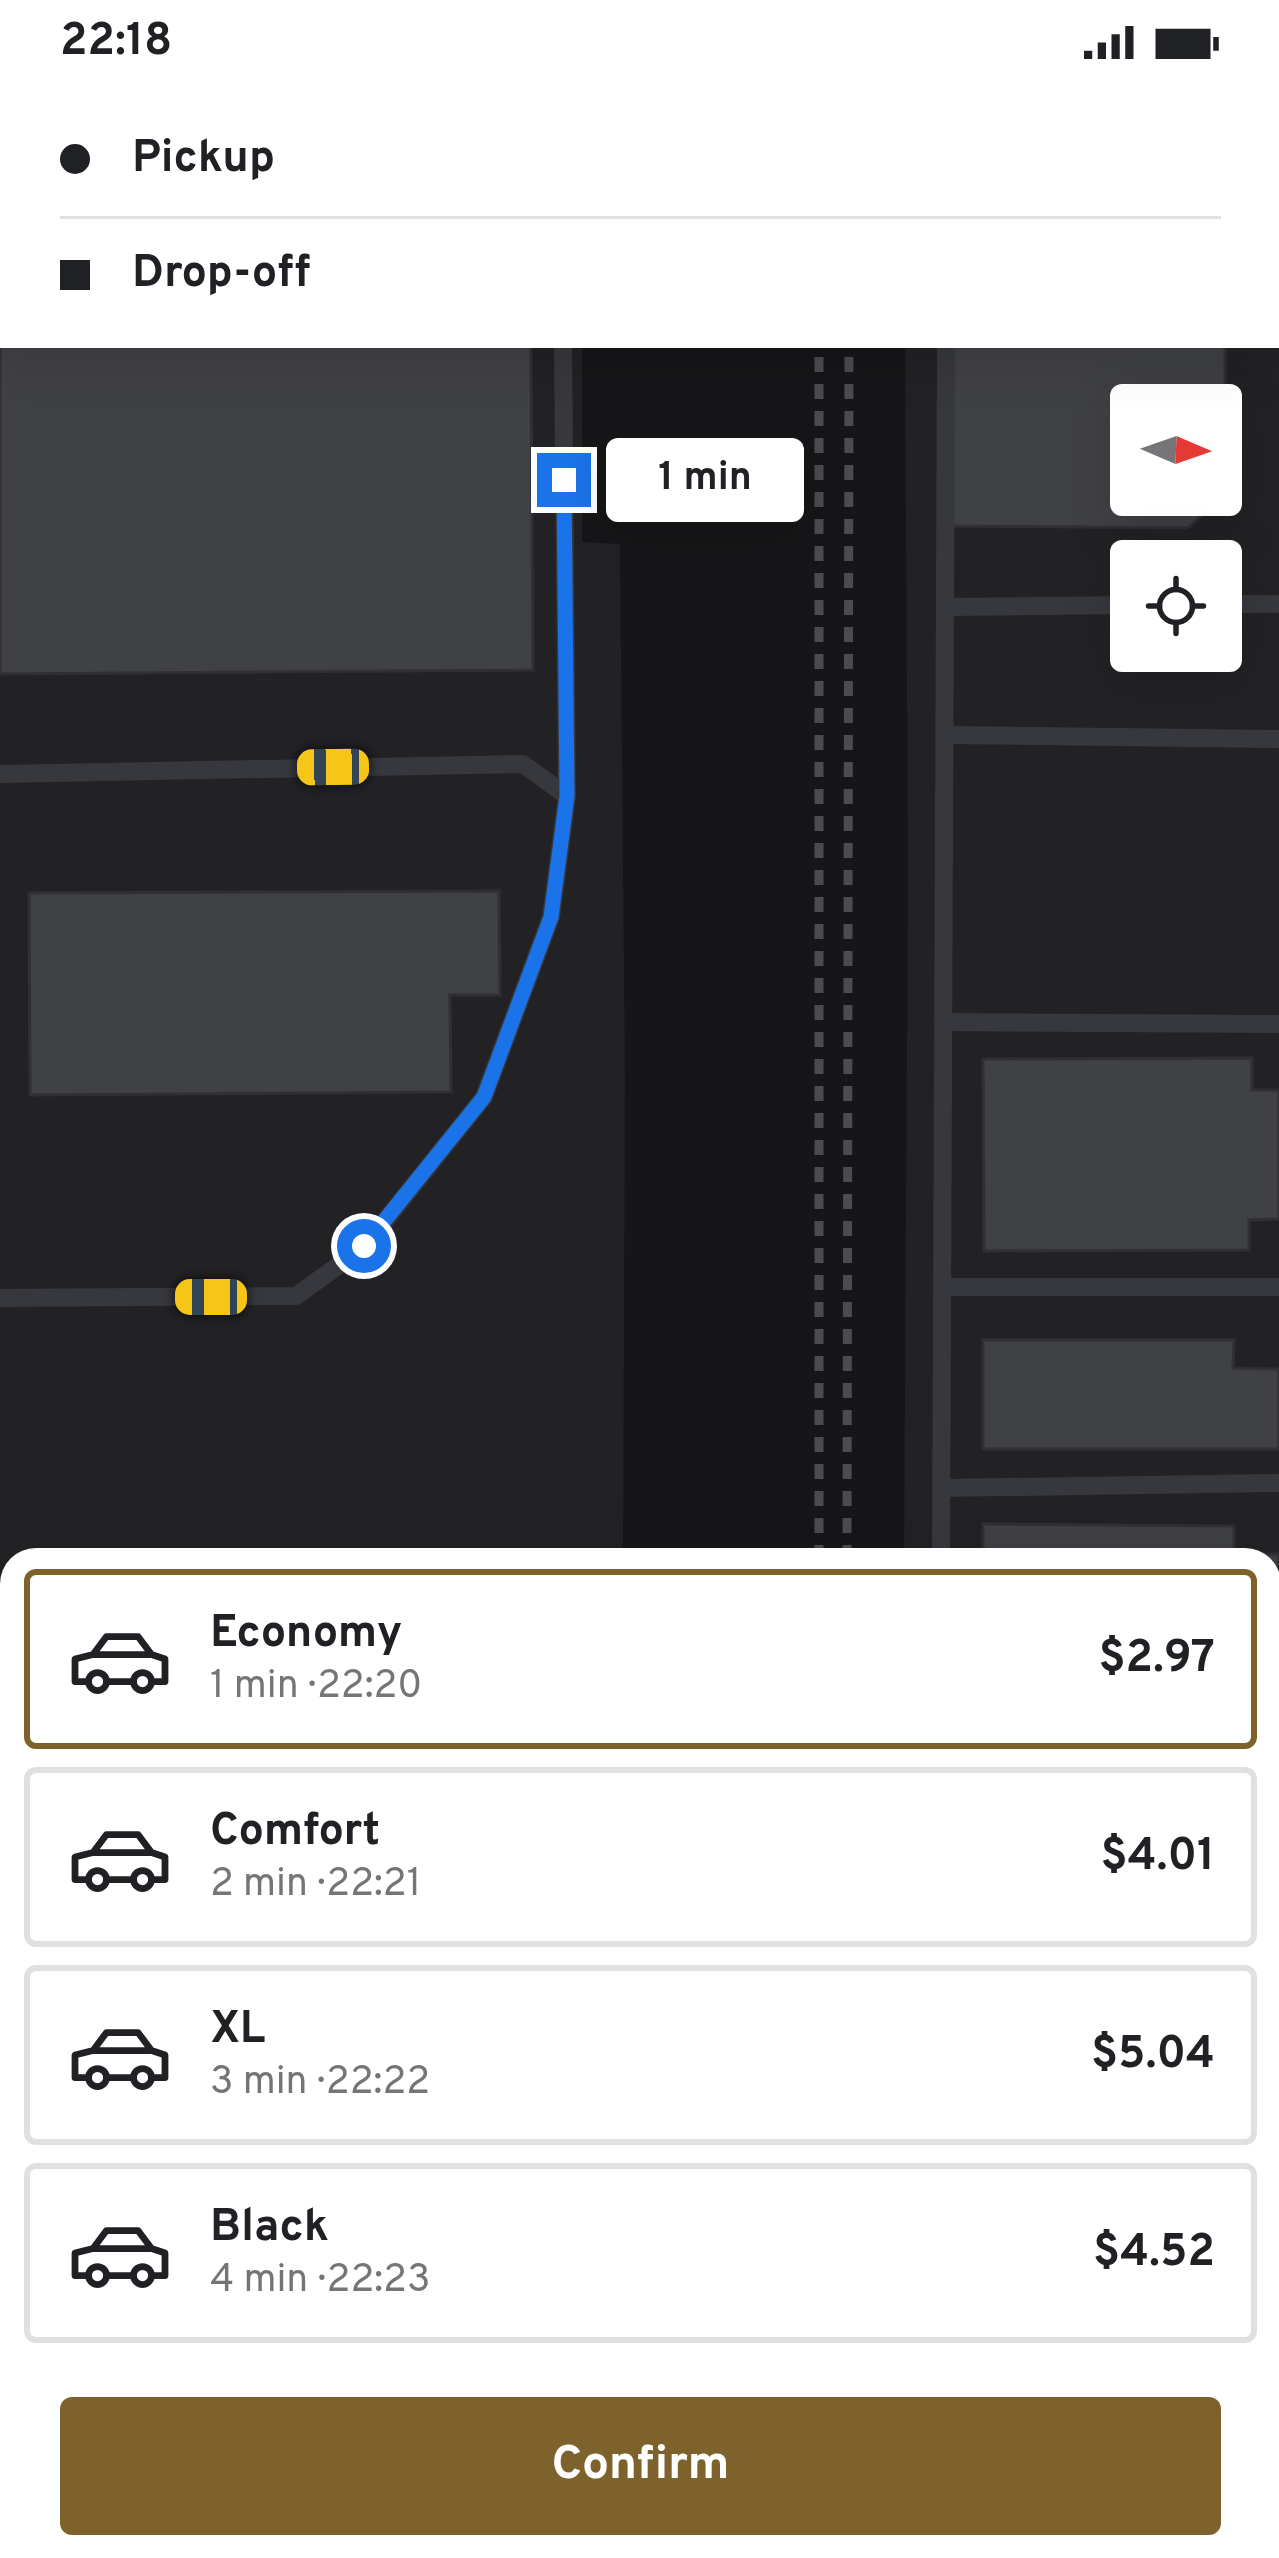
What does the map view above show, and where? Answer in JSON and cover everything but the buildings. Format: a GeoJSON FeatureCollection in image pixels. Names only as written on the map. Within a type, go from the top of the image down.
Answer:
{"type":"FeatureCollection","features":[{"type":"Feature","properties":{"kind":"lane"},"geometry":{"type":"LineString","coordinates":[[0,1298],[296,1296],[364,1246],[484,1097],[551,917],[567,796],[563,348]]}},
{"type":"Feature","properties":{"kind":"lane"},"geometry":{"type":"LineString","coordinates":[[941,1548],[946,348]]}},
{"type":"Feature","properties":{"kind":"lane"},"geometry":{"type":"LineString","coordinates":[[1242,604],[1279,604]]}},
{"type":"Feature","properties":{"kind":"lane"},"geometry":{"type":"LineString","coordinates":[[945,607],[1110,605]]}},
{"type":"Feature","properties":{"kind":"lane"},"geometry":{"type":"LineString","coordinates":[[945,735],[1279,739]]}},
{"type":"Feature","properties":{"kind":"lane"},"geometry":{"type":"LineString","coordinates":[[0,774],[523,764],[567,796]]}},
{"type":"Feature","properties":{"kind":"lane"},"geometry":{"type":"LineString","coordinates":[[944,1022],[1279,1024]]}},
{"type":"Feature","properties":{"kind":"lane"},"geometry":{"type":"LineString","coordinates":[[945,1287],[1279,1287]]}},
{"type":"Feature","properties":{"kind":"lane"},"geometry":{"type":"LineString","coordinates":[[942,1488],[1279,1483]]}},
{"type":"Feature","properties":{"kind":"shaded area"},"geometry":{"type":"Polygon","coordinates":[[[0,348],[582,348],[582,542],[620,544],[623,1548],[0,1548],[0,348]]]}},
{"type":"Feature","properties":{"kind":"shaded area"},"geometry":{"type":"Polygon","coordinates":[[[905,348],[1279,348],[1279,1548],[904,1548],[905,348]]]}},
{"type":"Feature","properties":{"kind":"railway"},"geometry":{"type":"LineString","coordinates":[[819,348],[819,1548]]}},
{"type":"Feature","properties":{"kind":"railway"},"geometry":{"type":"LineString","coordinates":[[847,1548],[849,348]]}},
{"type":"Feature","properties":{"kind":"route"},"geometry":{"type":"LineString","coordinates":[[364,1246],[484,1097],[551,917],[567,796],[564,480]]}}]}
